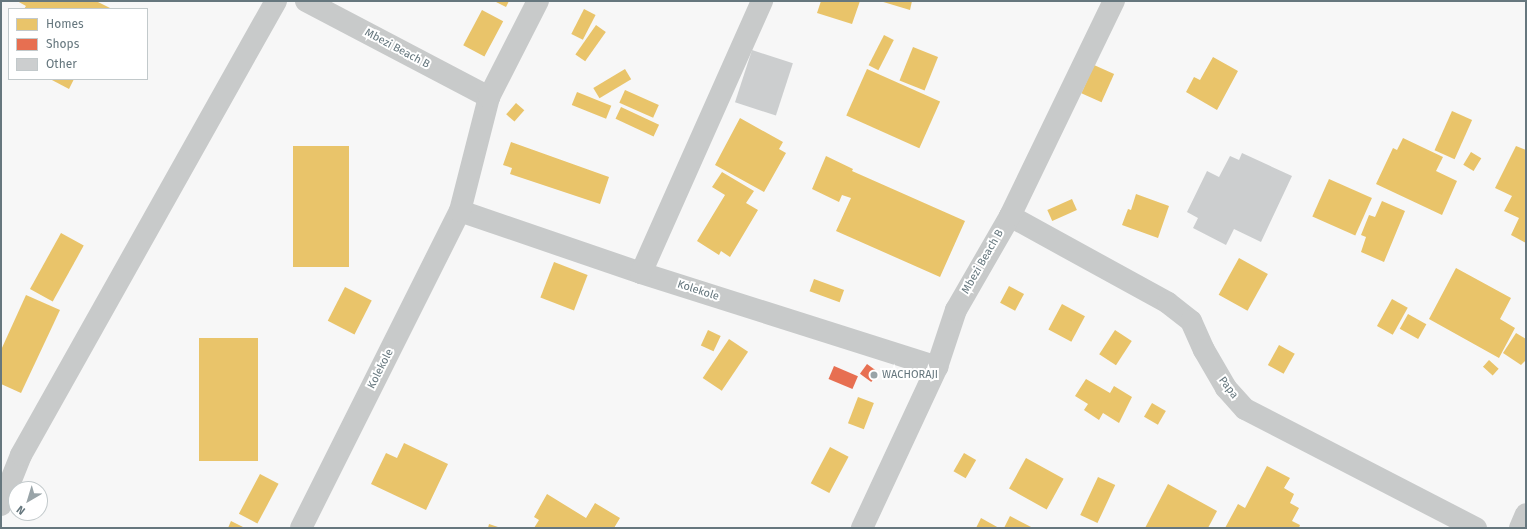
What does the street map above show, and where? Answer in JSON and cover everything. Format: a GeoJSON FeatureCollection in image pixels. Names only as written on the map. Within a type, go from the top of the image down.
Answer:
{"type":"FeatureCollection","features":[{"type":"Feature","properties":{"kind":"street"},"geometry":{"type":"LineString","coordinates":[[1,505],[21,454],[276,1]]}},
{"type":"Feature","properties":{"kind":"street","name":"Mbezi Beach B"},"geometry":{"type":"LineString","coordinates":[[306,1],[488,97]]}},
{"type":"Feature","properties":{"kind":"street","name":"Kolekole"},"geometry":{"type":"LineString","coordinates":[[301,528],[460,211],[488,97],[538,1]]}},
{"type":"Feature","properties":{"kind":"street"},"geometry":{"type":"LineString","coordinates":[[641,273],[762,1]]}},
{"type":"Feature","properties":{"kind":"street","name":"Mbezi Beach B"},"geometry":{"type":"LineString","coordinates":[[862,528],[937,367],[956,310],[1010,216],[1114,1]]}},
{"type":"Feature","properties":{"kind":"street","name":"Kolekole"},"geometry":{"type":"LineString","coordinates":[[460,211],[641,273],[937,367]]}},
{"type":"Feature","properties":{"kind":"street","name":"Papa"},"geometry":{"type":"LineString","coordinates":[[1010,216],[1168,303],[1191,321],[1204,350],[1226,388],[1245,409],[1476,528]]}},
{"type":"Feature","properties":{"kind":"street"},"geometry":{"type":"LineString","coordinates":[[1520,528],[1526,514]]}},
{"type":"Feature","properties":{"kind":"building: Homes"},"geometry":{"type":"Polygon","coordinates":[[[17,1],[96,1],[110,8],[25,8],[26,6],[17,1]]]}},
{"type":"Feature","properties":{"kind":"building: Homes"},"geometry":{"type":"Polygon","coordinates":[[[494,1],[509,1],[506,7],[494,1]]]}},
{"type":"Feature","properties":{"kind":"building: Homes"},"geometry":{"type":"Polygon","coordinates":[[[821,1],[860,1],[852,24],[817,13],[821,1]]]}},
{"type":"Feature","properties":{"kind":"building: Homes"},"geometry":{"type":"Polygon","coordinates":[[[880,1],[912,1],[910,10],[880,1]]]}},
{"type":"Feature","properties":{"kind":"building: Homes"},"geometry":{"type":"Polygon","coordinates":[[[584,9],[596,15],[583,40],[571,34],[584,9]]]}},
{"type":"Feature","properties":{"kind":"building: Homes"},"geometry":{"type":"Polygon","coordinates":[[[482,10],[503,21],[484,57],[463,45],[482,10]]]}},
{"type":"Feature","properties":{"kind":"building: Homes"},"geometry":{"type":"Polygon","coordinates":[[[596,25],[606,32],[585,61],[575,54],[596,25]]]}},
{"type":"Feature","properties":{"kind":"building: Homes"},"geometry":{"type":"Polygon","coordinates":[[[884,35],[894,40],[878,70],[869,65],[884,35]]]}},
{"type":"Feature","properties":{"kind":"building: Homes"},"geometry":{"type":"Polygon","coordinates":[[[913,47],[938,57],[925,90],[900,80],[913,47]]]}},
{"type":"Feature","properties":{"kind":"building: Homes"},"geometry":{"type":"Polygon","coordinates":[[[1213,57],[1238,71],[1217,110],[1186,92],[1194,77],[1200,80],[1213,57]]]}},
{"type":"Feature","properties":{"kind":"building: Homes"},"geometry":{"type":"Polygon","coordinates":[[[1094,65],[1114,74],[1101,102],[1081,93],[1094,65]]]}},
{"type":"Feature","properties":{"kind":"building: Homes"},"geometry":{"type":"Polygon","coordinates":[[[625,69],[631,79],[599,98],[593,88],[625,69]]]}},
{"type":"Feature","properties":{"kind":"building: Homes"},"geometry":{"type":"Polygon","coordinates":[[[867,69],[940,102],[919,148],[846,116],[867,69]]]}},
{"type":"Feature","properties":{"kind":"building: Homes"},"geometry":{"type":"Polygon","coordinates":[[[52,80],[74,80],[69,89],[52,80]]]}},
{"type":"Feature","properties":{"kind":"building: Homes"},"geometry":{"type":"Polygon","coordinates":[[[625,90],[659,105],[653,118],[619,103],[625,90]]]}},
{"type":"Feature","properties":{"kind":"building: Homes"},"geometry":{"type":"Polygon","coordinates":[[[577,92],[611,106],[606,119],[572,105],[577,92]]]}},
{"type":"Feature","properties":{"kind":"building: Homes"},"geometry":{"type":"Polygon","coordinates":[[[516,103],[524,110],[514,122],[506,114],[516,103]]]}},
{"type":"Feature","properties":{"kind":"building: Homes"},"geometry":{"type":"Polygon","coordinates":[[[621,107],[659,125],[654,137],[616,119],[621,107]]]}},
{"type":"Feature","properties":{"kind":"building: Homes"},"geometry":{"type":"Polygon","coordinates":[[[1452,111],[1472,120],[1455,159],[1435,150],[1452,111]]]}},
{"type":"Feature","properties":{"kind":"building: Homes"},"geometry":{"type":"Polygon","coordinates":[[[740,118],[783,142],[779,149],[786,153],[764,192],[715,165],[740,118]]]}},
{"type":"Feature","properties":{"kind":"building: Homes"},"geometry":{"type":"Polygon","coordinates":[[[1403,138],[1443,157],[1436,171],[1457,181],[1442,215],[1376,184],[1393,148],[1397,150],[1403,138]]]}},
{"type":"Feature","properties":{"kind":"building: Homes"},"geometry":{"type":"Polygon","coordinates":[[[511,142],[609,177],[600,204],[510,174],[512,168],[503,165],[511,142]]]}},
{"type":"Feature","properties":{"kind":"building: Homes"},"geometry":{"type":"Polygon","coordinates":[[[293,146],[349,146],[349,267],[293,267],[293,146]]]}},
{"type":"Feature","properties":{"kind":"building: Homes"},"geometry":{"type":"Polygon","coordinates":[[[1516,146],[1526,150],[1526,243],[1511,235],[1519,218],[1504,211],[1512,196],[1495,188],[1516,146]]]}},
{"type":"Feature","properties":{"kind":"building: Homes"},"geometry":{"type":"Polygon","coordinates":[[[1471,152],[1481,158],[1474,171],[1463,165],[1471,152]]]}},
{"type":"Feature","properties":{"kind":"building: Homes"},"geometry":{"type":"Polygon","coordinates":[[[826,156],[853,169],[852,171],[965,221],[940,277],[836,231],[851,198],[842,195],[839,202],[812,189],[826,156]]]}},
{"type":"Feature","properties":{"kind":"building: Homes"},"geometry":{"type":"Polygon","coordinates":[[[722,172],[754,191],[746,203],[758,210],[730,257],[721,251],[719,255],[697,241],[725,195],[712,187],[722,172]]]}},
{"type":"Feature","properties":{"kind":"building: Homes"},"geometry":{"type":"Polygon","coordinates":[[[1329,179],[1372,198],[1355,236],[1312,216],[1329,179]]]}},
{"type":"Feature","properties":{"kind":"building: Homes"},"geometry":{"type":"Polygon","coordinates":[[[1136,194],[1169,206],[1158,238],[1122,225],[1128,209],[1131,210],[1136,194]]]}},
{"type":"Feature","properties":{"kind":"building: Homes"},"geometry":{"type":"Polygon","coordinates":[[[1072,199],[1077,210],[1052,221],[1047,210],[1072,199]]]}},
{"type":"Feature","properties":{"kind":"building: Homes"},"geometry":{"type":"Polygon","coordinates":[[[1382,201],[1405,211],[1384,262],[1361,252],[1366,237],[1361,235],[1369,215],[1375,217],[1382,201]]]}},
{"type":"Feature","properties":{"kind":"building: Homes"},"geometry":{"type":"Polygon","coordinates":[[[61,233],[84,246],[53,302],[30,289],[61,233]]]}},
{"type":"Feature","properties":{"kind":"building: Homes"},"geometry":{"type":"Polygon","coordinates":[[[1239,258],[1268,274],[1248,311],[1219,295],[1239,258]]]}},
{"type":"Feature","properties":{"kind":"building: Homes"},"geometry":{"type":"Polygon","coordinates":[[[554,262],[588,275],[574,310],[540,297],[554,262]]]}},
{"type":"Feature","properties":{"kind":"building: Homes"},"geometry":{"type":"Polygon","coordinates":[[[1456,268],[1511,298],[1500,319],[1515,328],[1499,358],[1429,319],[1456,268]]]}},
{"type":"Feature","properties":{"kind":"building: Homes"},"geometry":{"type":"Polygon","coordinates":[[[814,279],[844,290],[840,302],[810,291],[814,279]]]}},
{"type":"Feature","properties":{"kind":"building: Homes"},"geometry":{"type":"Polygon","coordinates":[[[1009,286],[1024,294],[1015,311],[1000,303],[1009,286]]]}},
{"type":"Feature","properties":{"kind":"building: Homes"},"geometry":{"type":"Polygon","coordinates":[[[345,287],[372,301],[354,334],[328,321],[345,287]]]}},
{"type":"Feature","properties":{"kind":"building: Homes"},"geometry":{"type":"Polygon","coordinates":[[[26,295],[60,310],[21,393],[1,384],[1,350],[26,295]]]}},
{"type":"Feature","properties":{"kind":"building: Homes"},"geometry":{"type":"Polygon","coordinates":[[[1392,299],[1408,308],[1393,335],[1377,326],[1392,299]]]}},
{"type":"Feature","properties":{"kind":"building: Homes"},"geometry":{"type":"Polygon","coordinates":[[[1062,304],[1085,316],[1071,342],[1048,330],[1062,304]]]}},
{"type":"Feature","properties":{"kind":"building: Homes"},"geometry":{"type":"Polygon","coordinates":[[[1408,314],[1426,324],[1418,339],[1400,329],[1408,314]]]}},
{"type":"Feature","properties":{"kind":"building: Homes"},"geometry":{"type":"Polygon","coordinates":[[[708,330],[721,336],[714,351],[701,345],[708,330]]]}},
{"type":"Feature","properties":{"kind":"building: Homes"},"geometry":{"type":"Polygon","coordinates":[[[1115,330],[1132,341],[1116,365],[1099,354],[1115,330]]]}},
{"type":"Feature","properties":{"kind":"building: Homes"},"geometry":{"type":"Polygon","coordinates":[[[1516,333],[1526,339],[1526,360],[1521,365],[1503,353],[1516,333]]]}},
{"type":"Feature","properties":{"kind":"building: Homes"},"geometry":{"type":"Polygon","coordinates":[[[199,338],[258,338],[258,461],[199,461],[199,338]]]}},
{"type":"Feature","properties":{"kind":"building: Homes"},"geometry":{"type":"Polygon","coordinates":[[[729,339],[748,352],[722,391],[703,378],[729,339]]]}},
{"type":"Feature","properties":{"kind":"building: Homes"},"geometry":{"type":"Polygon","coordinates":[[[1279,345],[1295,354],[1284,374],[1268,365],[1279,345]]]}},
{"type":"Feature","properties":{"kind":"building: Homes"},"geometry":{"type":"Polygon","coordinates":[[[1489,360],[1499,369],[1493,375],[1483,367],[1489,360]]]}},
{"type":"Feature","properties":{"kind":"building: Homes"},"geometry":{"type":"Polygon","coordinates":[[[1086,379],[1110,393],[1114,386],[1132,397],[1119,423],[1103,413],[1099,420],[1084,410],[1088,404],[1075,396],[1086,379]]]}},
{"type":"Feature","properties":{"kind":"building: Homes"},"geometry":{"type":"Polygon","coordinates":[[[858,397],[874,403],[864,429],[848,423],[858,397]]]}},
{"type":"Feature","properties":{"kind":"building: Homes"},"geometry":{"type":"Polygon","coordinates":[[[1152,403],[1166,411],[1158,425],[1144,417],[1152,403]]]}},
{"type":"Feature","properties":{"kind":"building: Homes"},"geometry":{"type":"Polygon","coordinates":[[[404,443],[448,464],[426,510],[371,484],[386,453],[397,458],[404,443]]]}},
{"type":"Feature","properties":{"kind":"building: Homes"},"geometry":{"type":"Polygon","coordinates":[[[830,447],[849,457],[829,493],[811,483],[830,447]]]}},
{"type":"Feature","properties":{"kind":"building: Homes"},"geometry":{"type":"Polygon","coordinates":[[[964,453],[976,460],[966,478],[954,471],[964,453]]]}},
{"type":"Feature","properties":{"kind":"building: Homes"},"geometry":{"type":"Polygon","coordinates":[[[1026,458],[1064,479],[1047,509],[1009,489],[1026,458]]]}},
{"type":"Feature","properties":{"kind":"building: Homes"},"geometry":{"type":"Polygon","coordinates":[[[1267,466],[1290,478],[1284,488],[1294,494],[1290,503],[1299,508],[1292,521],[1300,525],[1299,528],[1225,528],[1238,504],[1245,508],[1267,466]]]}},
{"type":"Feature","properties":{"kind":"building: Homes"},"geometry":{"type":"Polygon","coordinates":[[[260,474],[279,484],[257,524],[239,514],[260,474]]]}},
{"type":"Feature","properties":{"kind":"building: Homes"},"geometry":{"type":"Polygon","coordinates":[[[1098,477],[1115,485],[1097,523],[1080,515],[1098,477]]]}},
{"type":"Feature","properties":{"kind":"building: Homes"},"geometry":{"type":"Polygon","coordinates":[[[1168,484],[1217,511],[1208,528],[1145,528],[1168,484]]]}},
{"type":"Feature","properties":{"kind":"building: Homes"},"geometry":{"type":"Polygon","coordinates":[[[547,494],[586,518],[595,503],[620,518],[614,528],[534,528],[539,520],[534,517],[547,494]]]}},
{"type":"Feature","properties":{"kind":"building: Homes"},"geometry":{"type":"Polygon","coordinates":[[[1010,516],[1033,528],[1004,528],[1010,516]]]}},
{"type":"Feature","properties":{"kind":"building: Homes"},"geometry":{"type":"Polygon","coordinates":[[[981,518],[999,528],[976,528],[981,518]]]}},
{"type":"Feature","properties":{"kind":"building: Homes"},"geometry":{"type":"Polygon","coordinates":[[[231,521],[245,528],[228,528],[231,521]]]}},
{"type":"Feature","properties":{"kind":"building: Homes"},"geometry":{"type":"Polygon","coordinates":[[[489,524],[501,528],[488,528],[489,524]]]}},
{"type":"Feature","properties":{"kind":"building: Shops"},"geometry":{"type":"Polygon","coordinates":[[[867,364],[878,372],[871,382],[860,374],[867,364]]]}},
{"type":"Feature","properties":{"kind":"building: Shops"},"geometry":{"type":"Polygon","coordinates":[[[834,366],[858,376],[852,389],[829,379],[834,366]]]}},
{"type":"Feature","properties":{"kind":"building: Other"},"geometry":{"type":"Polygon","coordinates":[[[752,50],[793,63],[776,116],[735,102],[752,50]]]}},
{"type":"Feature","properties":{"kind":"building: Other"},"geometry":{"type":"Polygon","coordinates":[[[1242,153],[1292,176],[1261,242],[1234,229],[1226,245],[1193,228],[1198,218],[1187,212],[1207,171],[1219,177],[1230,156],[1239,160],[1242,153]]]}},
{"type":"Feature","properties":{"kind":"place","name":"WACHORAJI"},"geometry":{"type":"Point","coordinates":[874,375]}}]}
